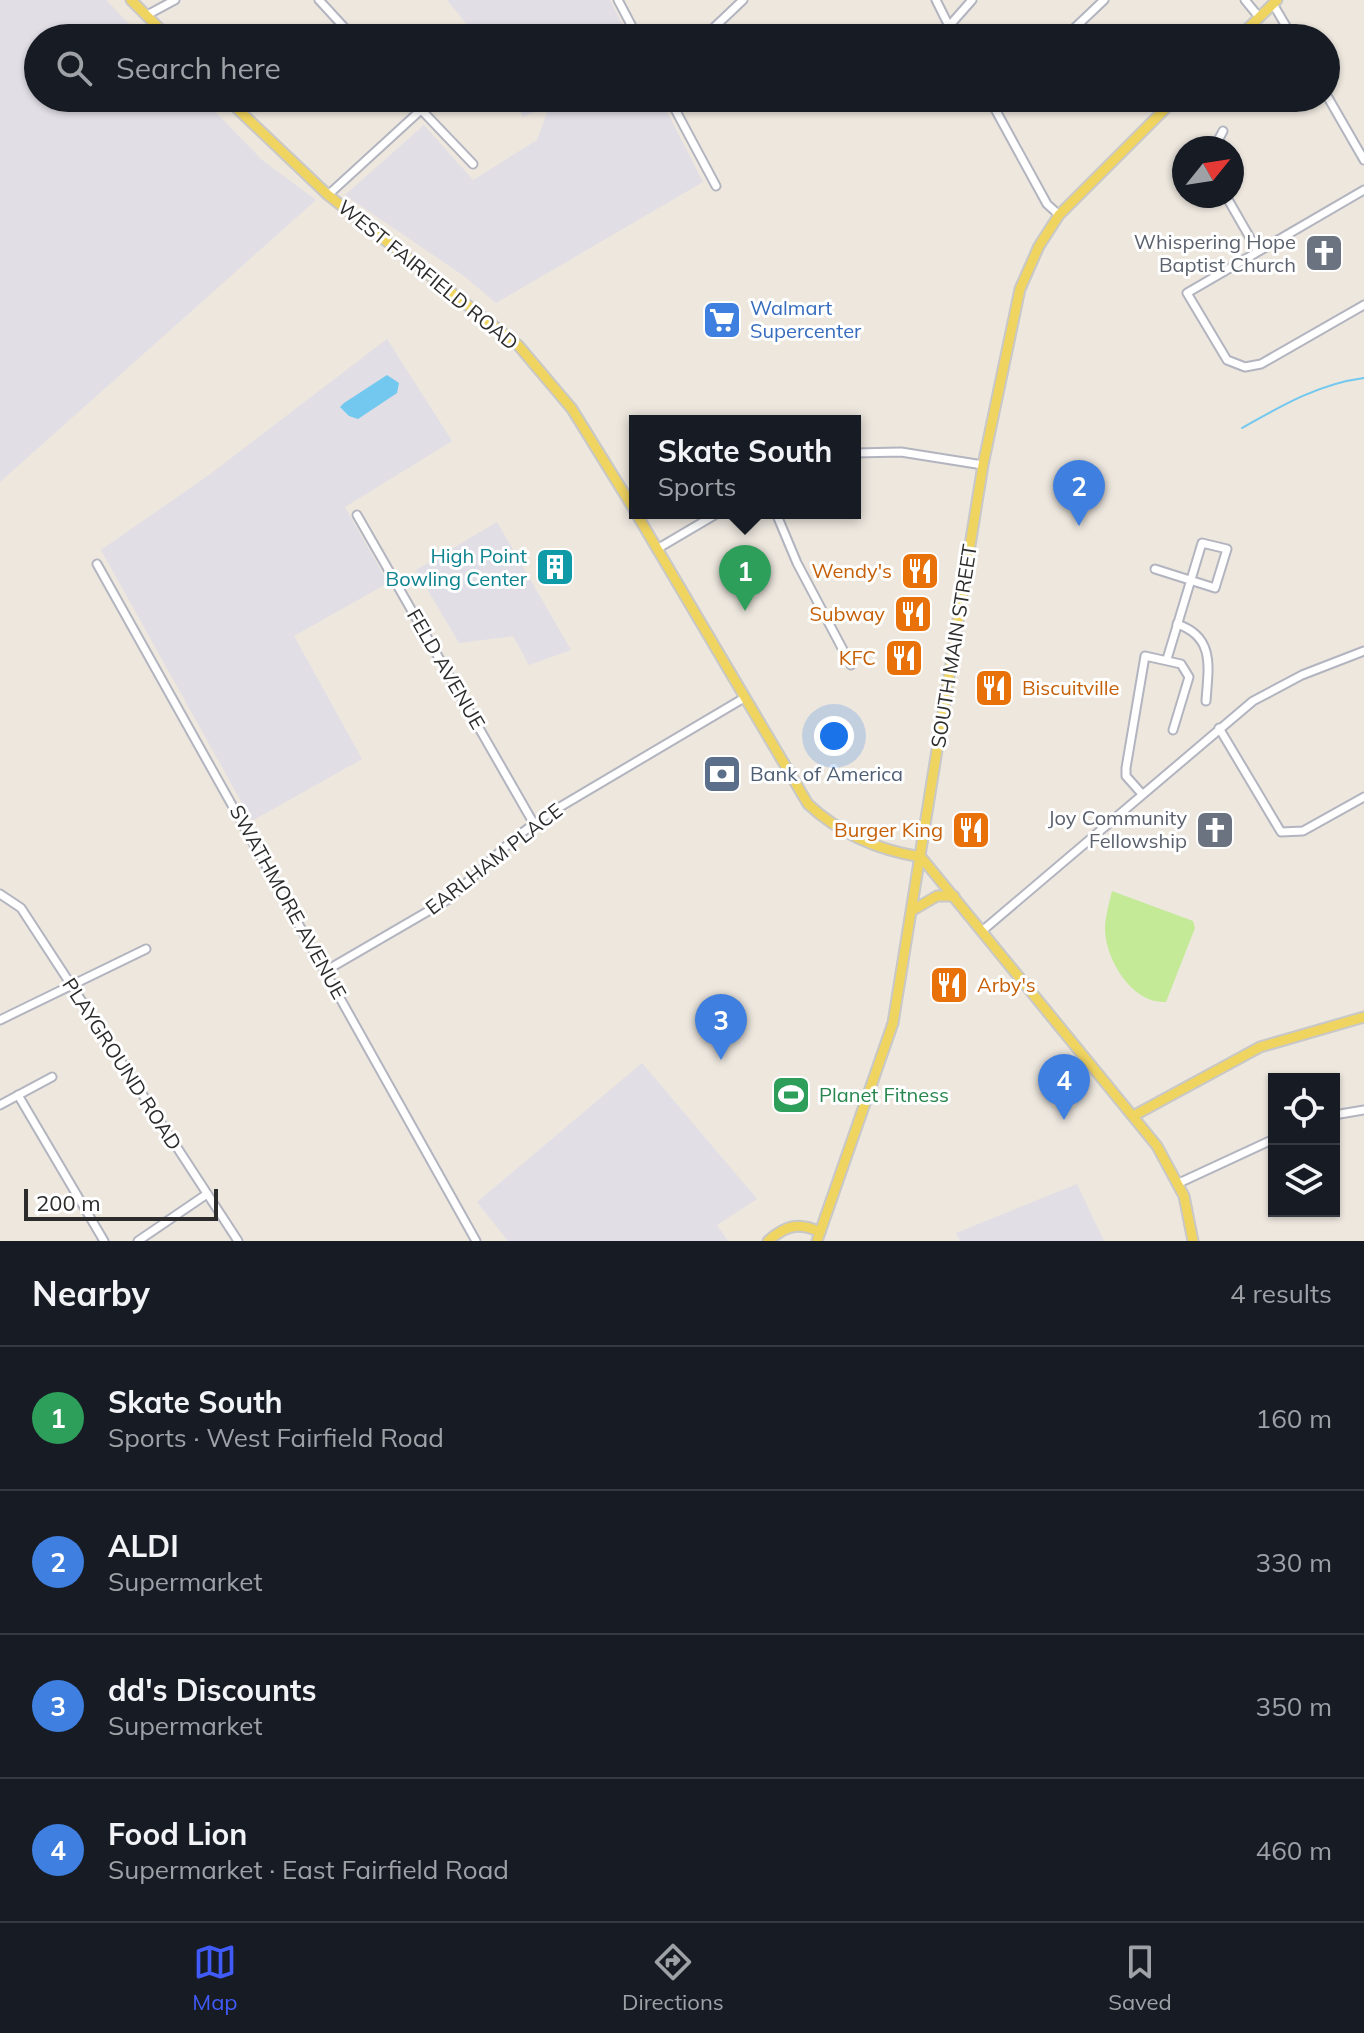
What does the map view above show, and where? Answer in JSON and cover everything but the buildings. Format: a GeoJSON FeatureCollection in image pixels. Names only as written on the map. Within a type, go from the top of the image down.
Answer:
{"type":"FeatureCollection","features":[{"type":"Feature","properties":{"kind":"main road"},"geometry":{"type":"LineString","coordinates":[[131,0],[156,24]]}},
{"type":"Feature","properties":{"kind":"main road"},"geometry":{"type":"LineString","coordinates":[[1252,24],[1275,2]]}},
{"type":"Feature","properties":{"kind":"main road","name":"WEST FAIRFIELD ROAD"},"geometry":{"type":"LineString","coordinates":[[241,112],[328,195],[518,345],[572,409],[629,501]]}},
{"type":"Feature","properties":{"kind":"main road","name":"SOUTH MAIN STREET"},"geometry":{"type":"LineString","coordinates":[[819,1236],[887,1046],[913,910],[983,465],[1013,310],[1030,264],[1059,215],[1162,112]]}},
{"type":"Feature","properties":{"kind":"main road","name":"WEST FAIRFIELD ROAD"},"geometry":{"type":"LineString","coordinates":[[640,519],[800,792],[823,818],[858,839],[921,857]]}},
{"type":"Feature","properties":{"kind":"main road"},"geometry":{"type":"LineString","coordinates":[[921,857],[1168,1162],[1179,1183],[1193,1241]]}},
{"type":"Feature","properties":{"kind":"main road"},"geometry":{"type":"LineString","coordinates":[[913,910],[937,896],[954,896]]}},
{"type":"Feature","properties":{"kind":"main road"},"geometry":{"type":"LineString","coordinates":[[1133,1116],[1260,1047],[1364,1017]]}},
{"type":"Feature","properties":{"kind":"main road"},"geometry":{"type":"LineString","coordinates":[[768,1241],[790,1226],[805,1225],[819,1236]]}},
{"type":"Feature","properties":{"kind":"street"},"geometry":{"type":"LineString","coordinates":[[147,15],[175,0]]}},
{"type":"Feature","properties":{"kind":"street"},"geometry":{"type":"LineString","coordinates":[[319,0],[341,24]]}},
{"type":"Feature","properties":{"kind":"street"},"geometry":{"type":"LineString","coordinates":[[618,0],[631,24]]}},
{"type":"Feature","properties":{"kind":"street"},"geometry":{"type":"LineString","coordinates":[[718,24],[743,0]]}},
{"type":"Feature","properties":{"kind":"street"},"geometry":{"type":"LineString","coordinates":[[936,0],[949,24]]}},
{"type":"Feature","properties":{"kind":"street"},"geometry":{"type":"LineString","coordinates":[[951,24],[972,0]]}},
{"type":"Feature","properties":{"kind":"street"},"geometry":{"type":"LineString","coordinates":[[1079,24],[1104,0]]}},
{"type":"Feature","properties":{"kind":"street"},"geometry":{"type":"LineString","coordinates":[[1245,0],[1259,17]]}},
{"type":"Feature","properties":{"kind":"street"},"geometry":{"type":"LineString","coordinates":[[1275,2],[1286,24]]}},
{"type":"Feature","properties":{"kind":"street"},"geometry":{"type":"LineString","coordinates":[[328,195],[419,112]]}},
{"type":"Feature","properties":{"kind":"street"},"geometry":{"type":"LineString","coordinates":[[423,112],[473,164]]}},
{"type":"Feature","properties":{"kind":"street"},"geometry":{"type":"LineString","coordinates":[[676,112],[716,186]]}},
{"type":"Feature","properties":{"kind":"street"},"geometry":{"type":"LineString","coordinates":[[996,112],[1047,204],[1059,215]]}},
{"type":"Feature","properties":{"kind":"street"},"geometry":{"type":"LineString","coordinates":[[1336,112],[1364,160]]}},
{"type":"Feature","properties":{"kind":"street"},"geometry":{"type":"LineString","coordinates":[[1220,136],[1223,131]]}},
{"type":"Feature","properties":{"kind":"street"},"geometry":{"type":"LineString","coordinates":[[1364,190],[1187,293],[1222,356],[1245,367],[1261,364],[1364,305]]}},
{"type":"Feature","properties":{"kind":"street"},"geometry":{"type":"LineString","coordinates":[[1233,208],[1257,250]]}},
{"type":"Feature","properties":{"kind":"street"},"geometry":{"type":"LineString","coordinates":[[861,453],[901,452],[983,465]]}},
{"type":"Feature","properties":{"kind":"street","name":"FELD AVENUE"},"geometry":{"type":"LineString","coordinates":[[357,515],[534,824]]}},
{"type":"Feature","properties":{"kind":"street"},"geometry":{"type":"LineString","coordinates":[[657,549],[708,519]]}},
{"type":"Feature","properties":{"kind":"street"},"geometry":{"type":"LineString","coordinates":[[779,519],[797,563],[851,665]]}},
{"type":"Feature","properties":{"kind":"street"},"geometry":{"type":"LineString","coordinates":[[1155,569],[1190,580],[1215,588],[1227,549],[1202,543],[1190,580],[1167,659]]}},
{"type":"Feature","properties":{"kind":"street","name":"SWATHMORE AVENUE"},"geometry":{"type":"LineString","coordinates":[[97,564],[476,1241]]}},
{"type":"Feature","properties":{"kind":"street"},"geometry":{"type":"LineString","coordinates":[[1177,624],[1195,633],[1209,653],[1206,701]]}},
{"type":"Feature","properties":{"kind":"street"},"geometry":{"type":"LineString","coordinates":[[982,931],[1253,701],[1284,684],[1364,651]]}},
{"type":"Feature","properties":{"kind":"street"},"geometry":{"type":"LineString","coordinates":[[1142,794],[1126,776],[1126,768],[1145,656],[1181,664],[1189,677],[1173,730]]}},
{"type":"Feature","properties":{"kind":"street","name":"EARLHAM PLACE"},"geometry":{"type":"LineString","coordinates":[[327,970],[449,899],[534,824],[602,780],[744,698]]}},
{"type":"Feature","properties":{"kind":"street"},"geometry":{"type":"LineString","coordinates":[[1219,728],[1281,832],[1303,831],[1364,797]]}},
{"type":"Feature","properties":{"kind":"street","name":"PLAYGROUND ROAD"},"geometry":{"type":"LineString","coordinates":[[0,894],[21,908],[238,1241]]}},
{"type":"Feature","properties":{"kind":"street"},"geometry":{"type":"LineString","coordinates":[[0,1020],[146,949]]}},
{"type":"Feature","properties":{"kind":"street"},"geometry":{"type":"LineString","coordinates":[[0,1105],[52,1077]]}},
{"type":"Feature","properties":{"kind":"street"},"geometry":{"type":"LineString","coordinates":[[18,1095],[104,1241]]}},
{"type":"Feature","properties":{"kind":"street"},"geometry":{"type":"LineString","coordinates":[[1340,1114],[1364,1110]]}},
{"type":"Feature","properties":{"kind":"street"},"geometry":{"type":"LineString","coordinates":[[1179,1183],[1268,1142]]}},
{"type":"Feature","properties":{"kind":"street"},"geometry":{"type":"LineString","coordinates":[[138,1241],[207,1194]]}},
{"type":"Feature","properties":{"kind":"shaded area"},"geometry":{"type":"Polygon","coordinates":[[[0,0],[106,0],[129,24],[24,24],[24,112],[216,112],[262,160],[316,200],[0,482],[0,0]]]}},
{"type":"Feature","properties":{"kind":"shaded area"},"geometry":{"type":"Polygon","coordinates":[[[447,0],[610,0],[622,24],[467,24],[447,0]]]}},
{"type":"Feature","properties":{"kind":"shaded area"},"geometry":{"type":"Polygon","coordinates":[[[547,112],[667,112],[703,182],[496,303],[464,276],[345,195],[424,125],[473,180],[537,140],[547,112]]]}},
{"type":"Feature","properties":{"kind":"shaded area"},"geometry":{"type":"Polygon","coordinates":[[[387,339],[452,441],[345,507],[388,583],[294,636],[362,759],[252,821],[101,550],[209,475],[387,339]]]}},
{"type":"Feature","properties":{"kind":"shaded area"},"geometry":{"type":"Polygon","coordinates":[[[497,522],[571,650],[529,665],[513,636],[459,643],[416,570],[497,522]]]}},
{"type":"Feature","properties":{"kind":"shaded area"},"geometry":{"type":"Polygon","coordinates":[[[642,1063],[757,1199],[717,1225],[728,1241],[508,1241],[477,1202],[642,1063]]]}},
{"type":"Feature","properties":{"kind":"shaded area"},"geometry":{"type":"Polygon","coordinates":[[[1077,1184],[1104,1241],[960,1241],[956,1233],[1077,1184]]]}},
{"type":"Feature","properties":{"kind":"green space"},"geometry":{"type":"Polygon","coordinates":[[[1112,891],[1193,921],[1195,928],[1166,1002],[1154,1001],[1132,988],[1110,954],[1105,930],[1112,891]]]}},
{"type":"Feature","properties":{"kind":"water"},"geometry":{"type":"Polygon","coordinates":[[[387,375],[399,383],[397,393],[358,419],[349,416],[340,407],[344,403],[387,375]]]}},
{"type":"Feature","properties":{"kind":"waterway"},"geometry":{"type":"LineString","coordinates":[[1242,428],[1315,391],[1364,378]]}},
{"type":"Feature","properties":{"kind":"place","name":"Whispering Hope Baptist Church"},"geometry":{"type":"Point","coordinates":[1324,253]}},
{"type":"Feature","properties":{"kind":"place","name":"Walmart Supercenter"},"geometry":{"type":"Point","coordinates":[722,320]}},
{"type":"Feature","properties":{"kind":"place","name":"ALDI"},"geometry":{"type":"Point","coordinates":[1079,526]}},
{"type":"Feature","properties":{"kind":"place","name":"High Point Bowling Center"},"geometry":{"type":"Point","coordinates":[555,567]}},
{"type":"Feature","properties":{"kind":"place","name":"Wendy's"},"geometry":{"type":"Point","coordinates":[920,571]}},
{"type":"Feature","properties":{"kind":"place","name":"Skate South"},"geometry":{"type":"Point","coordinates":[745,611]}},
{"type":"Feature","properties":{"kind":"place","name":"Subway"},"geometry":{"type":"Point","coordinates":[913,614]}},
{"type":"Feature","properties":{"kind":"place","name":"KFC"},"geometry":{"type":"Point","coordinates":[904,658]}},
{"type":"Feature","properties":{"kind":"place","name":"Biscuitville"},"geometry":{"type":"Point","coordinates":[994,688]}},
{"type":"Feature","properties":{"kind":"place","name":"Bank of America"},"geometry":{"type":"Point","coordinates":[722,774]}},
{"type":"Feature","properties":{"kind":"place","name":"Burger King"},"geometry":{"type":"Point","coordinates":[971,830]}},
{"type":"Feature","properties":{"kind":"place","name":"Joy Community Fellowship"},"geometry":{"type":"Point","coordinates":[1215,830]}},
{"type":"Feature","properties":{"kind":"place","name":"Arby's"},"geometry":{"type":"Point","coordinates":[949,985]}},
{"type":"Feature","properties":{"kind":"place","name":"dd's Discounts"},"geometry":{"type":"Point","coordinates":[721,1060]}},
{"type":"Feature","properties":{"kind":"place","name":"Planet Fitness"},"geometry":{"type":"Point","coordinates":[791,1095]}},
{"type":"Feature","properties":{"kind":"place","name":"Food Lion"},"geometry":{"type":"Point","coordinates":[1064,1120]}}]}
